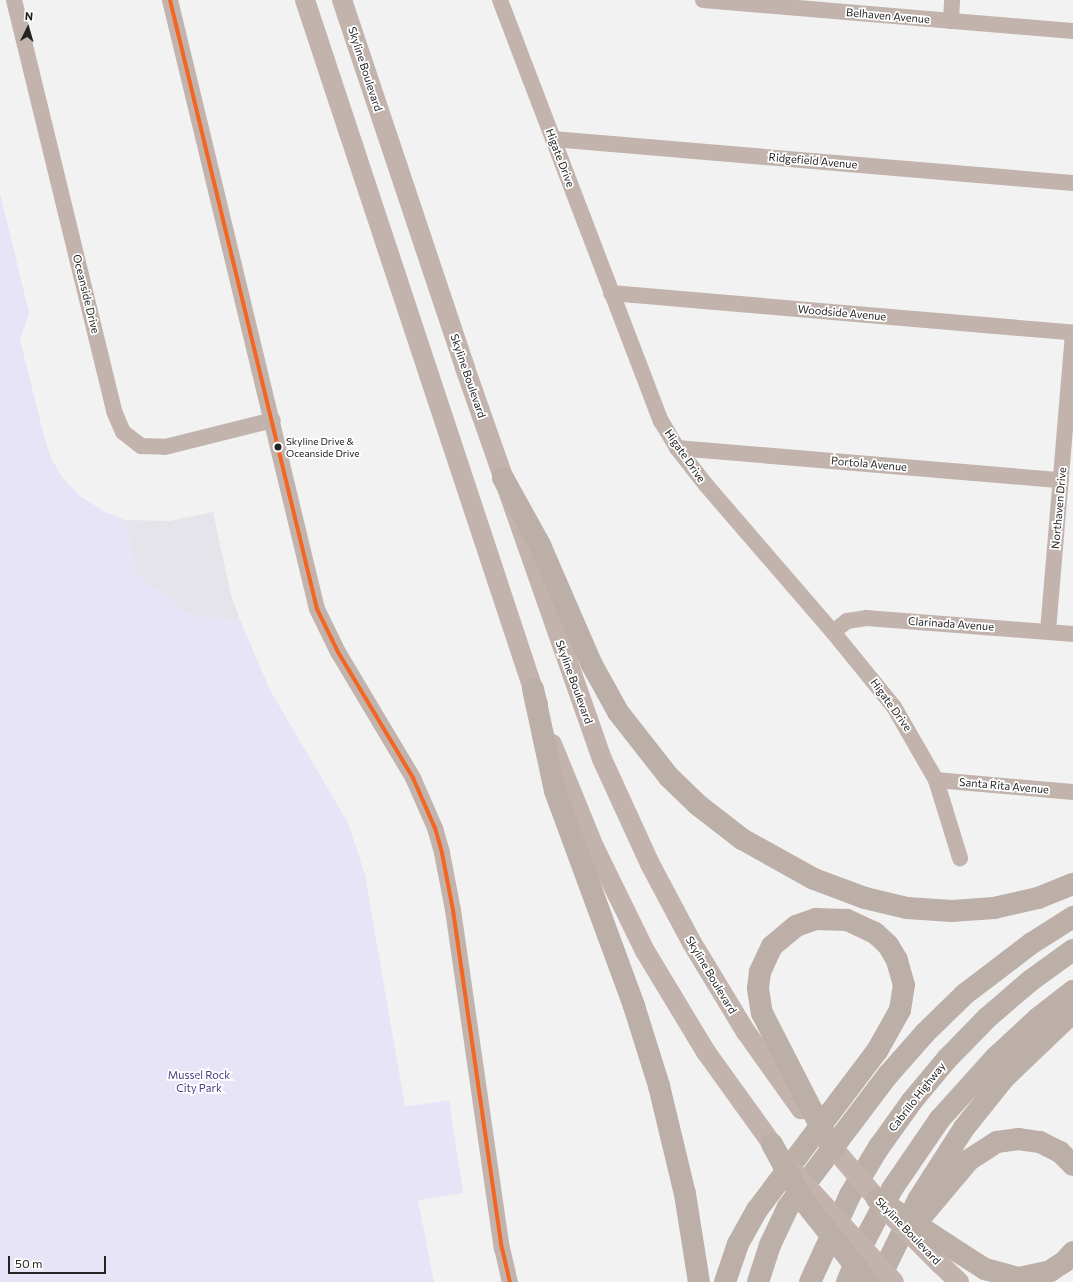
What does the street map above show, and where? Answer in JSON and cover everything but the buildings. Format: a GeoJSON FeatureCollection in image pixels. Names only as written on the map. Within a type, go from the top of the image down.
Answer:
{"type":"FeatureCollection","features":[{"type":"Feature","properties":{"kind":"highway"},"geometry":{"type":"LineString","coordinates":[[503,478],[540,545],[591,663],[622,717],[669,777],[698,805],[742,839],[788,867],[839,889],[879,902],[921,910],[966,911],[1010,906],[1038,898],[1073,884]]}},
{"type":"Feature","properties":{"kind":"highway"},"geometry":{"type":"LineString","coordinates":[[533,689],[555,791],[634,1006],[659,1086],[685,1194],[699,1282]]}},
{"type":"Feature","properties":{"kind":"highway"},"geometry":{"type":"LineString","coordinates":[[758,1282],[770,1245],[788,1207],[888,1075],[925,1033],[965,994],[1032,943],[1073,917]]}},
{"type":"Feature","properties":{"kind":"highway"},"geometry":{"type":"LineString","coordinates":[[725,1282],[736,1248],[757,1210],[876,1051],[900,1010],[904,985],[897,960],[888,945],[875,933],[847,920],[816,919],[796,926],[772,946],[760,972],[758,989],[762,1013],[804,1105],[833,1149]]}},
{"type":"Feature","properties":{"kind":"highway","name":"Cabrillo Highway"},"geometry":{"type":"LineString","coordinates":[[810,1282],[850,1195],[879,1147],[912,1101],[947,1058],[987,1018],[1030,981],[1073,950]]}},
{"type":"Feature","properties":{"kind":"highway"},"geometry":{"type":"LineString","coordinates":[[847,1282],[866,1238],[892,1189],[940,1119],[996,1057],[1037,1019],[1073,991]]}},
{"type":"Feature","properties":{"kind":"highway"},"geometry":{"type":"LineString","coordinates":[[879,1282],[918,1200],[964,1128],[1004,1078],[1073,1012]]}},
{"type":"Feature","properties":{"kind":"highway"},"geometry":{"type":"LineString","coordinates":[[879,1282],[941,1191],[969,1160],[987,1147],[1008,1140],[1030,1140],[1051,1146],[1073,1165]]}},
{"type":"Feature","properties":{"kind":"highway"},"geometry":{"type":"LineString","coordinates":[[772,1144],[802,1199],[868,1282]]}},
{"type":"Feature","properties":{"kind":"highway"},"geometry":{"type":"LineString","coordinates":[[877,1199],[945,1255],[985,1269],[1018,1278],[1050,1271],[1073,1252]]}},
{"type":"Feature","properties":{"kind":"main road"},"geometry":{"type":"LineString","coordinates":[[305,0],[451,434],[533,689],[582,821],[631,926],[702,1046],[772,1144],[818,1201],[894,1282]]}},
{"type":"Feature","properties":{"kind":"main road","name":"Skyline Boulevard"},"geometry":{"type":"LineString","coordinates":[[342,0],[503,478],[593,736],[650,864],[724,999],[804,1105]]}},
{"type":"Feature","properties":{"kind":"main road","name":"Skyline Boulevard"},"geometry":{"type":"LineString","coordinates":[[833,1149],[877,1199]]}},
{"type":"Feature","properties":{"kind":"main road","name":"Skyline Boulevard"},"geometry":{"type":"LineString","coordinates":[[945,1255],[959,1282]]}},
{"type":"Feature","properties":{"kind":"street","name":"Oceanside Drive"},"geometry":{"type":"LineString","coordinates":[[14,0],[116,416],[123,432],[140,446],[158,448],[273,420]]}},
{"type":"Feature","properties":{"kind":"street"},"geometry":{"type":"LineString","coordinates":[[170,0],[273,420],[317,608],[338,652],[413,778],[432,821],[442,853],[453,910],[501,1240],[510,1282]]}},
{"type":"Feature","properties":{"kind":"street","name":"Higate Drive"},"geometry":{"type":"LineString","coordinates":[[500,0],[655,409],[677,448],[706,485],[833,632],[894,707],[936,780],[960,858]]}},
{"type":"Feature","properties":{"kind":"street","name":"Belhaven Avenue"},"geometry":{"type":"LineString","coordinates":[[703,0],[1073,31]]}},
{"type":"Feature","properties":{"kind":"street"},"geometry":{"type":"LineString","coordinates":[[951,21],[952,0]]}},
{"type":"Feature","properties":{"kind":"street","name":"Ridgefield Avenue"},"geometry":{"type":"LineString","coordinates":[[553,139],[1073,183]]}},
{"type":"Feature","properties":{"kind":"street","name":"Woodside Avenue"},"geometry":{"type":"LineString","coordinates":[[611,293],[1073,334]]}},
{"type":"Feature","properties":{"kind":"street","name":"Northaven Drive"},"geometry":{"type":"LineString","coordinates":[[1048,631],[1073,334]]}},
{"type":"Feature","properties":{"kind":"street","name":"Portola Avenue"},"geometry":{"type":"LineString","coordinates":[[677,448],[1061,480]]}},
{"type":"Feature","properties":{"kind":"street","name":"Clarinada Avenue"},"geometry":{"type":"LineString","coordinates":[[833,632],[847,621],[866,618],[1073,634]]}},
{"type":"Feature","properties":{"kind":"street","name":"Santa Rita Avenue"},"geometry":{"type":"LineString","coordinates":[[936,780],[1073,792]]}},
{"type":"Feature","properties":{"kind":"shaded area"},"geometry":{"type":"Polygon","coordinates":[[[213,512],[231,595],[240,620],[205,618],[182,610],[137,573],[125,520],[169,521],[213,512]]]}},
{"type":"Feature","properties":{"kind":"green space","name":"Mussel Rock City Park"},"geometry":{"type":"Polygon","coordinates":[[[0,193],[29,313],[20,340],[45,440],[52,460],[62,477],[80,496],[105,512],[125,520],[137,573],[182,610],[205,618],[240,620],[270,690],[348,823],[365,875],[405,1107],[449,1100],[463,1193],[418,1200],[434,1282],[0,1282],[0,193]]]}},
{"type":"Feature","properties":{"kind":"transit line"},"geometry":{"type":"LineString","coordinates":[[170,0],[317,609],[338,652],[413,778],[435,828],[442,853],[453,910],[502,1248],[510,1282]]}},
{"type":"Feature","properties":{"kind":"place","name":"Skyline Drive & Oceanside Drive"},"geometry":{"type":"Point","coordinates":[278,447]}}]}
